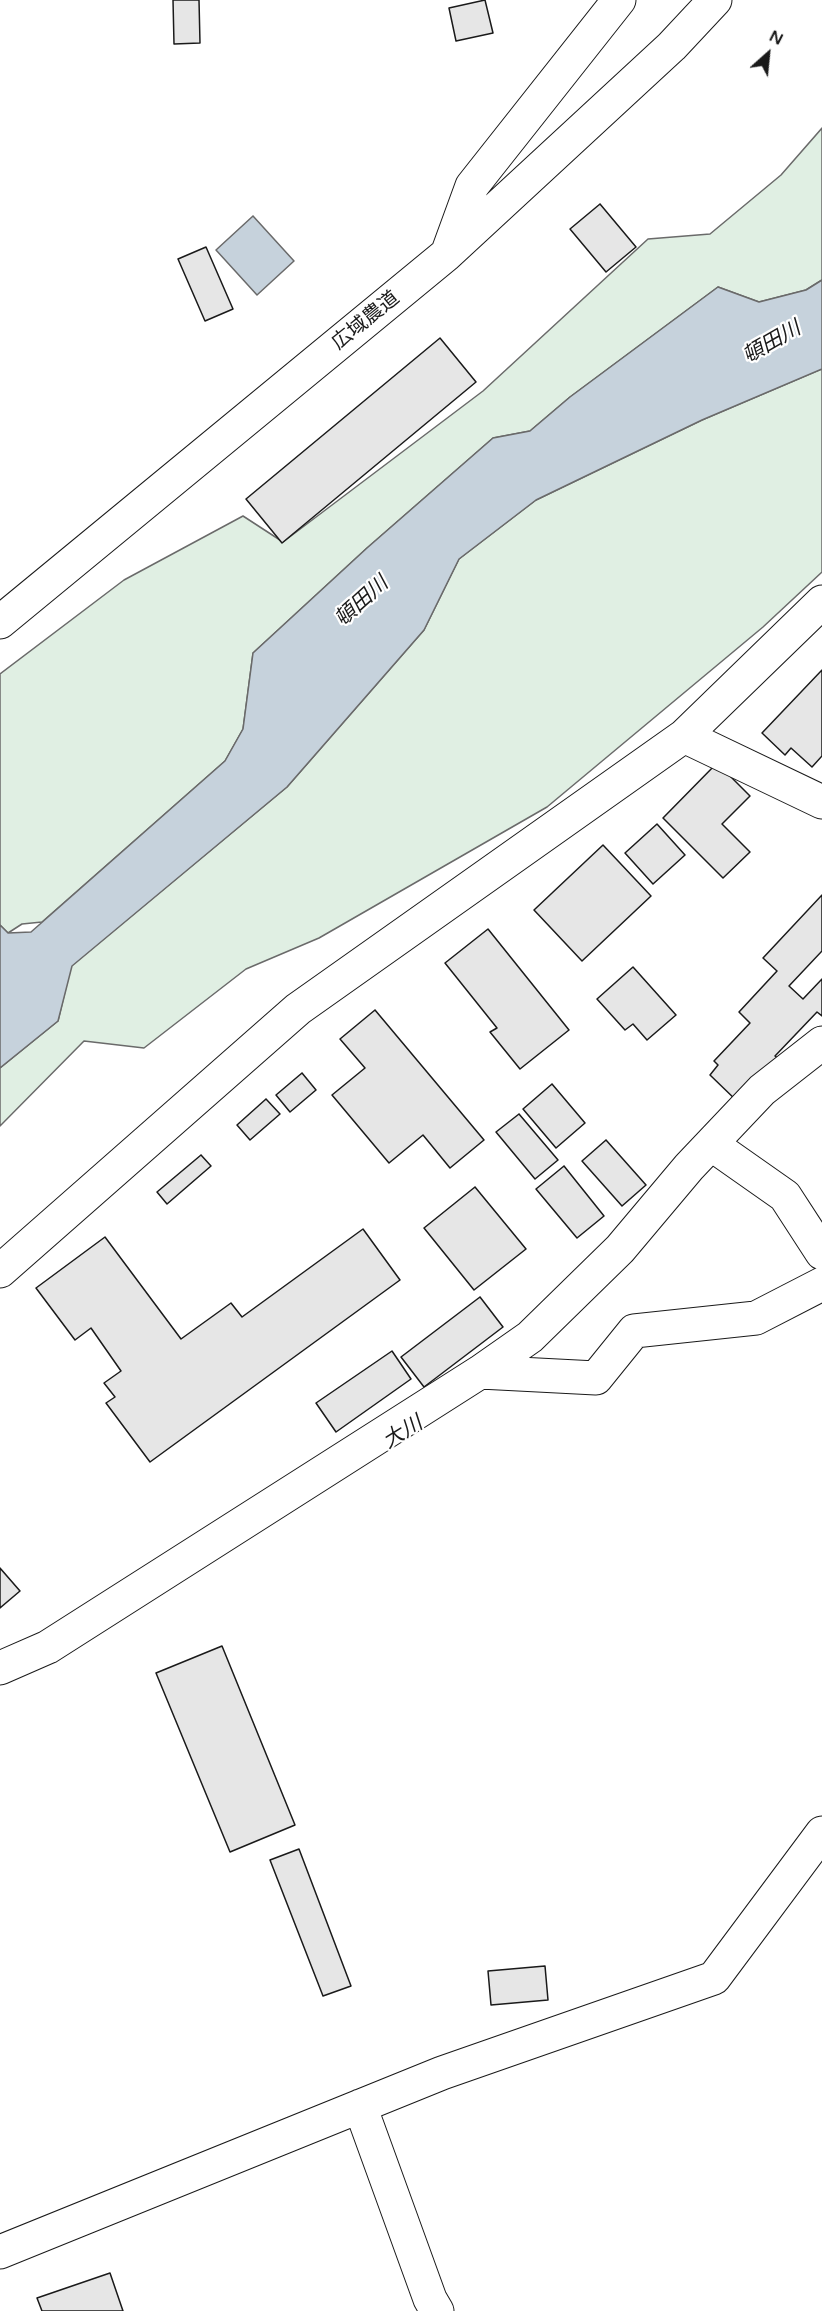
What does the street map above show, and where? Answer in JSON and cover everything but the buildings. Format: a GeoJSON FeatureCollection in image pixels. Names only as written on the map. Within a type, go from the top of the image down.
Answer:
{"type":"FeatureCollection","features":[{"type":"Feature","properties":{"kind":"street"},"geometry":{"type":"LineString","coordinates":[[447,254],[472,186],[619,0]]}},
{"type":"Feature","properties":{"kind":"street","name":"広域農道"},"geometry":{"type":"LineString","coordinates":[[0,622],[447,254],[672,46],[715,0]]}},
{"type":"Feature","properties":{"kind":"street"},"geometry":{"type":"LineString","coordinates":[[0,1270],[298,1009],[684,736],[822,602]]}},
{"type":"Feature","properties":{"kind":"street"},"geometry":{"type":"LineString","coordinates":[[684,736],[822,802]]}},
{"type":"Feature","properties":{"kind":"street"},"geometry":{"type":"LineString","coordinates":[[0,1668],[48,1647],[480,1372],[530,1337],[620,1249],[711,1144],[762,1090],[822,1043]]}},
{"type":"Feature","properties":{"kind":"street"},"geometry":{"type":"LineString","coordinates":[[711,1144],[785,1196],[822,1253]]}},
{"type":"Feature","properties":{"kind":"street"},"geometry":{"type":"LineString","coordinates":[[480,1372],[596,1378],[634,1331],[756,1318],[822,1284]]}},
{"type":"Feature","properties":{"kind":"street"},"geometry":{"type":"LineString","coordinates":[[0,2252],[453,2069],[714,1978],[822,1833]]}},
{"type":"Feature","properties":{"kind":"street"},"geometry":{"type":"LineString","coordinates":[[360,2106],[430,2299],[437,2311]]}},
{"type":"Feature","properties":{"kind":"green space"},"geometry":{"type":"Polygon","coordinates":[[[822,128],[822,280],[806,290],[759,302],[718,287],[570,397],[530,431],[493,438],[367,548],[253,653],[243,729],[225,761],[42,922],[22,924],[8,933],[0,925],[0,674],[124,580],[243,516],[283,542],[483,391],[648,239],[710,234],[781,175],[822,128]]]}},
{"type":"Feature","properties":{"kind":"green space"},"geometry":{"type":"Polygon","coordinates":[[[822,369],[822,572],[763,627],[547,807],[319,938],[246,969],[144,1048],[84,1041],[0,1126],[0,1068],[58,1021],[71,966],[287,787],[424,630],[459,559],[536,500],[702,420],[822,369]]]}},
{"type":"Feature","properties":{"kind":"water"},"geometry":{"type":"Polygon","coordinates":[[[253,216],[294,261],[257,295],[216,250],[253,216]]]}},
{"type":"Feature","properties":{"kind":"water","name":"頓田川"},"geometry":{"type":"Polygon","coordinates":[[[822,280],[822,369],[702,420],[536,500],[459,559],[424,630],[287,787],[72,966],[58,1021],[0,1068],[0,925],[8,933],[31,932],[225,761],[243,729],[253,653],[367,548],[493,438],[530,431],[570,397],[718,287],[759,302],[806,290],[822,280]]]}},
{"type":"Feature","properties":{"kind":"water label","name":"大川"},"geometry":{"type":"Point","coordinates":[403,1433]}}]}
